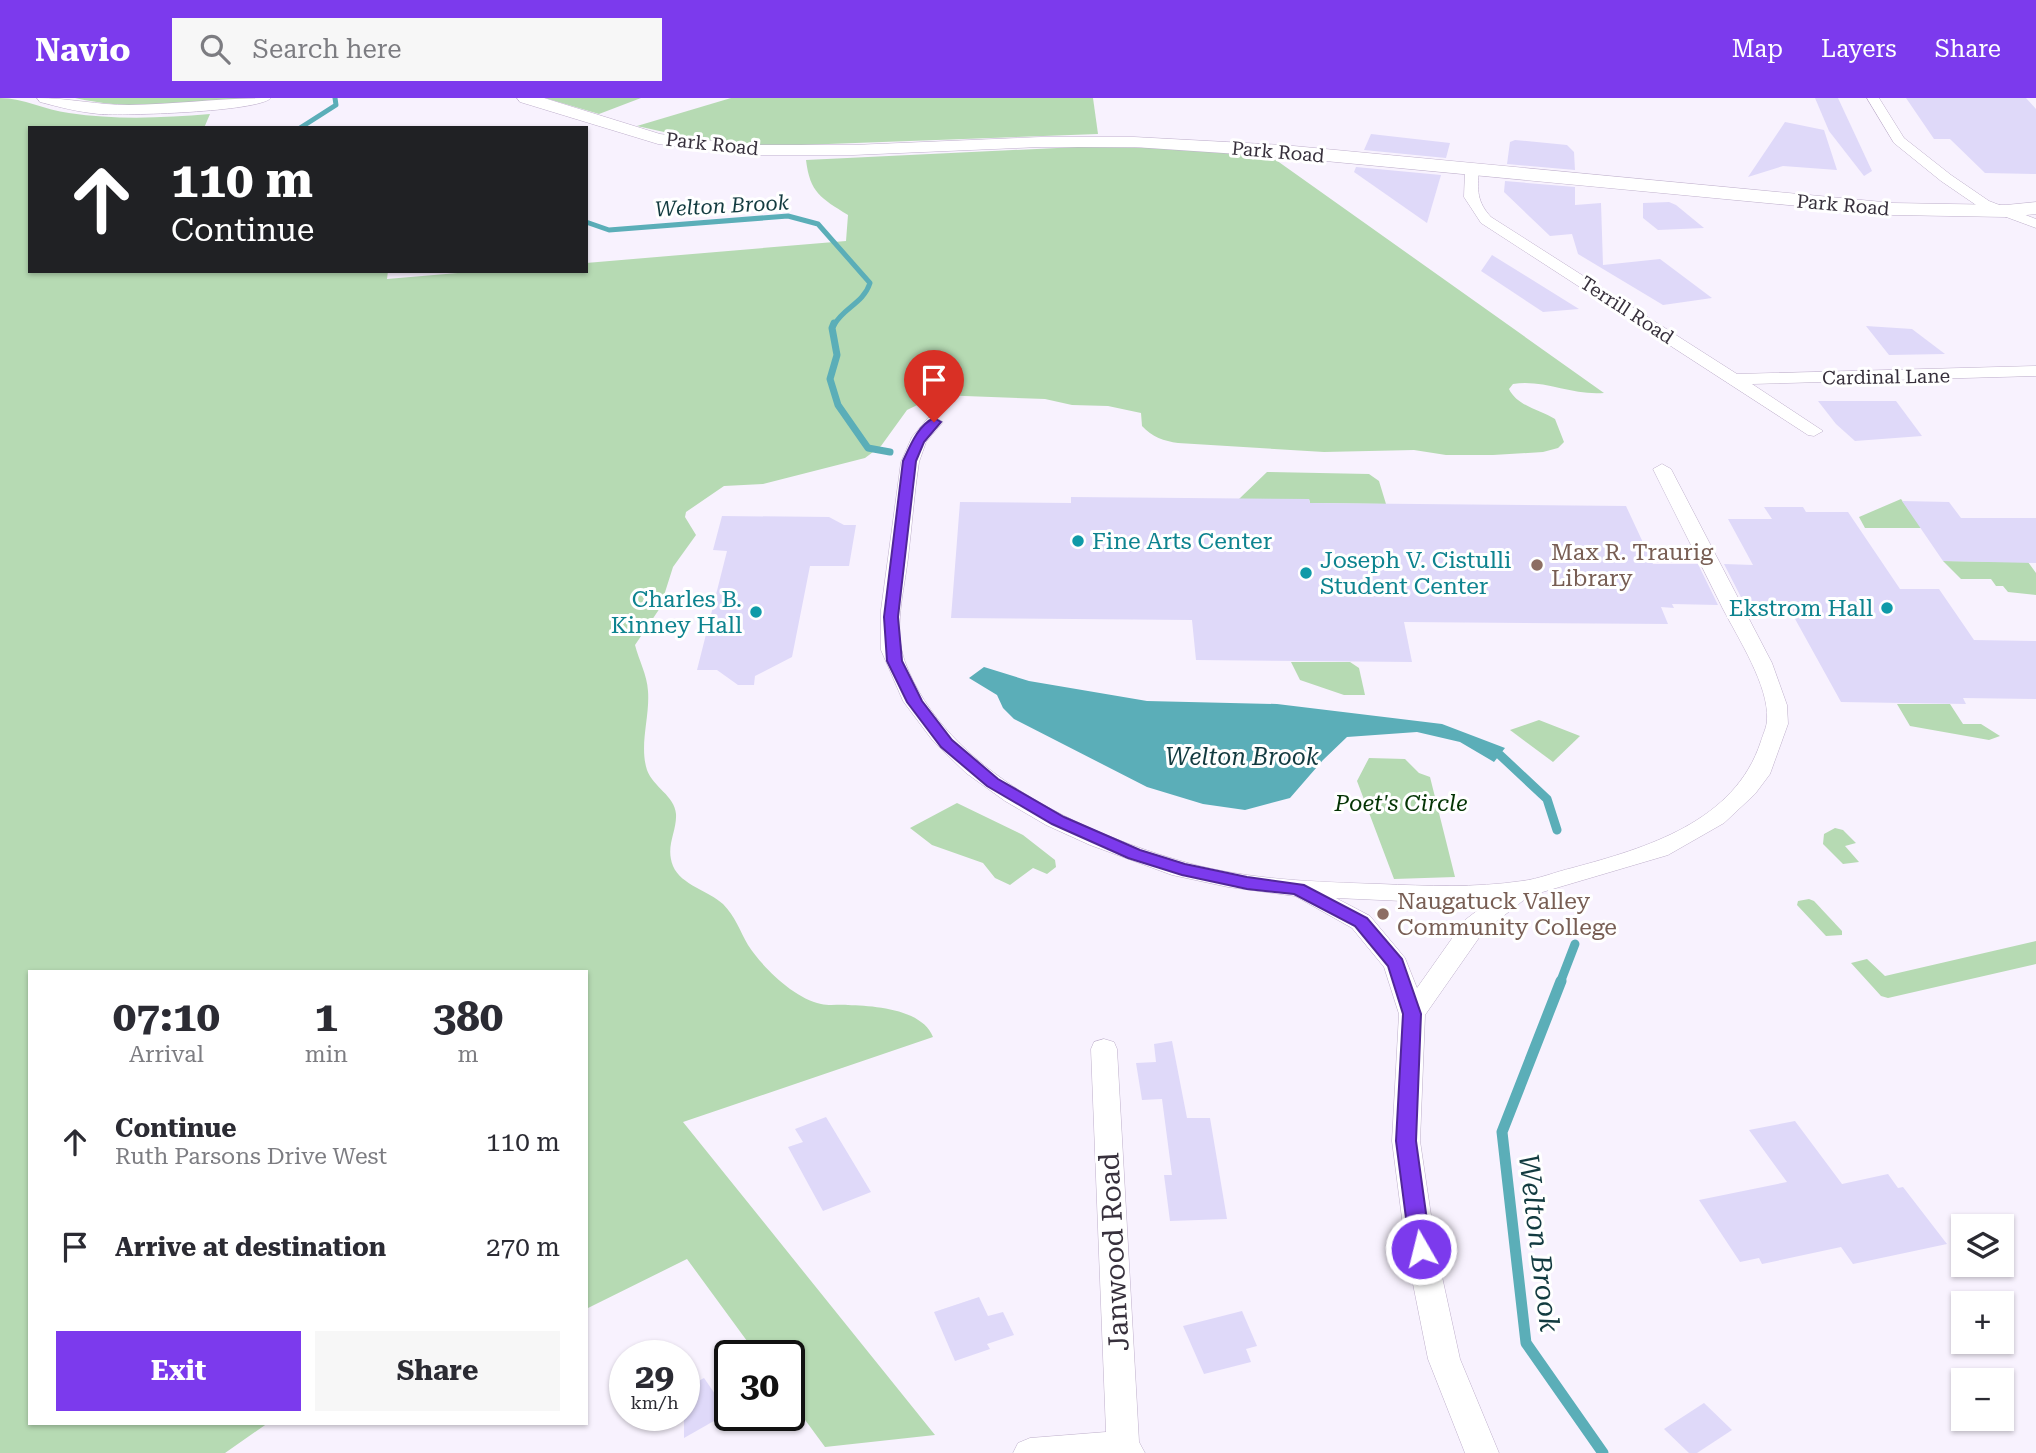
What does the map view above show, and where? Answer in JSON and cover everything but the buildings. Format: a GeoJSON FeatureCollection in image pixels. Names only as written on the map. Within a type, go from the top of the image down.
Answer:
{"type":"FeatureCollection","features":[{"type":"Feature","properties":{"kind":"main road"},"geometry":{"type":"LineString","coordinates":[[46,98],[85,106],[136,109],[262,98]]}},
{"type":"Feature","properties":{"kind":"main road","name":"Park Road"},"geometry":{"type":"LineString","coordinates":[[526,98],[658,139],[744,150],[853,150],[1015,142],[1134,142],[1283,151],[1893,209],[2006,211],[2036,208]]}},
{"type":"Feature","properties":{"kind":"street"},"geometry":{"type":"LineString","coordinates":[[1873,98],[1899,140],[1946,178],[1984,204],[2036,224]]}},
{"type":"Feature","properties":{"kind":"street","name":"Terrill Road"},"geometry":{"type":"LineString","coordinates":[[1472,170],[1469,194],[1473,207],[1486,220],[1814,431]]}},
{"type":"Feature","properties":{"kind":"street","name":"Cardinal Lane"},"geometry":{"type":"LineString","coordinates":[[1736,379],[2036,371]]}},
{"type":"Feature","properties":{"kind":"street"},"geometry":{"type":"LineString","coordinates":[[934,422],[918,441],[910,461],[891,617],[894,661],[914,702],[946,743],[992,783],[1058,821],[1134,854],[1221,877],[1298,889],[1424,894],[1521,890],[1636,859],[1703,830],[1755,782],[1769,757],[1778,720],[1767,679],[1662,469]]}},
{"type":"Feature","properties":{"kind":"street"},"geometry":{"type":"LineString","coordinates":[[1298,889],[1361,922],[1396,964],[1412,1014],[1406,1141],[1421,1249],[1444,1359],[1482,1453]]}},
{"type":"Feature","properties":{"kind":"street"},"geometry":{"type":"LineString","coordinates":[[1412,1014],[1474,926],[1521,890]]}},
{"type":"Feature","properties":{"kind":"street","name":"Janwood Road"},"geometry":{"type":"LineString","coordinates":[[1104,1049],[1126,1449]]}},
{"type":"Feature","properties":{"kind":"street"},"geometry":{"type":"LineString","coordinates":[[1030,1453],[1126,1449]]}},
{"type":"Feature","properties":{"kind":"green space"},"geometry":{"type":"Polygon","coordinates":[[[0,98],[104,117],[210,114],[205,126],[28,126],[28,273],[388,273],[387,279],[458,273],[588,273],[588,263],[846,241],[848,215],[818,194],[810,180],[806,160],[1078,147],[1167,148],[1269,155],[1604,393],[1536,384],[1513,384],[1509,389],[1517,400],[1555,419],[1564,442],[1558,448],[1543,452],[1493,455],[1446,455],[1414,450],[1324,452],[1178,443],[1158,438],[1146,430],[1142,426],[1141,413],[1108,406],[1072,405],[1045,399],[938,395],[907,410],[881,446],[865,458],[763,484],[724,486],[686,512],[685,517],[696,535],[673,567],[660,608],[635,645],[648,691],[644,741],[647,770],[675,808],[676,821],[670,852],[673,866],[682,878],[723,904],[754,954],[790,989],[821,1004],[871,1006],[908,1015],[919,1020],[933,1037],[683,1122],[935,1435],[825,1447],[805,1420],[805,1340],[746,1340],[687,1259],[588,1308],[588,970],[28,970],[28,1425],[265,1425],[225,1453],[0,1453],[0,98]]]}},
{"type":"Feature","properties":{"kind":"green space"},"geometry":{"type":"Polygon","coordinates":[[[75,98],[254,98],[187,105],[142,106],[75,98]]]}},
{"type":"Feature","properties":{"kind":"green space"},"geometry":{"type":"Polygon","coordinates":[[[545,98],[641,98],[599,114],[545,98]]]}},
{"type":"Feature","properties":{"kind":"green space"},"geometry":{"type":"Polygon","coordinates":[[[731,98],[1093,98],[1098,134],[774,146],[700,140],[637,126],[731,98]]]}},
{"type":"Feature","properties":{"kind":"green space"},"geometry":{"type":"Polygon","coordinates":[[[1267,472],[1369,474],[1379,481],[1386,504],[1310,503],[1309,499],[1239,499],[1267,472]]]}},
{"type":"Feature","properties":{"kind":"green space"},"geometry":{"type":"Polygon","coordinates":[[[1901,499],[1922,528],[1865,528],[1859,517],[1901,499]]]}},
{"type":"Feature","properties":{"kind":"green space"},"geometry":{"type":"Polygon","coordinates":[[[1943,561],[2028,562],[2036,573],[2036,595],[2008,592],[2003,586],[1996,586],[1991,579],[1961,579],[1943,561]]]}},
{"type":"Feature","properties":{"kind":"green space"},"geometry":{"type":"Polygon","coordinates":[[[1291,662],[1350,662],[1359,668],[1365,695],[1344,695],[1300,680],[1291,662]]]}},
{"type":"Feature","properties":{"kind":"green space"},"geometry":{"type":"Polygon","coordinates":[[[1897,704],[1950,704],[1963,724],[1981,724],[2000,736],[1989,740],[1910,726],[1897,704]]]}},
{"type":"Feature","properties":{"kind":"green space"},"geometry":{"type":"Polygon","coordinates":[[[1539,720],[1580,736],[1553,762],[1510,730],[1539,720]]]}},
{"type":"Feature","properties":{"kind":"green space","name":"Poet's Circle"},"geometry":{"type":"Polygon","coordinates":[[[1369,758],[1405,759],[1419,773],[1430,777],[1455,877],[1394,879],[1357,781],[1369,758]]]}},
{"type":"Feature","properties":{"kind":"green space"},"geometry":{"type":"Polygon","coordinates":[[[957,803],[1023,835],[1055,860],[1056,867],[1047,874],[1033,868],[1010,885],[995,878],[983,863],[932,845],[910,828],[957,803]]]}},
{"type":"Feature","properties":{"kind":"green space"},"geometry":{"type":"Polygon","coordinates":[[[1835,828],[1843,830],[1856,843],[1845,846],[1859,862],[1843,864],[1823,844],[1824,834],[1835,828]]]}},
{"type":"Feature","properties":{"kind":"green space"},"geometry":{"type":"Polygon","coordinates":[[[1809,899],[1842,931],[1842,935],[1826,936],[1797,905],[1798,901],[1809,899]]]}},
{"type":"Feature","properties":{"kind":"green space"},"geometry":{"type":"Polygon","coordinates":[[[2036,941],[2036,964],[1888,998],[1881,996],[1851,963],[1867,959],[1885,976],[2036,941]]]}},
{"type":"Feature","properties":{"kind":"water","name":"Welton Brook"},"geometry":{"type":"Polygon","coordinates":[[[984,667],[1029,681],[1147,701],[1277,704],[1442,724],[1505,748],[1494,762],[1460,742],[1417,732],[1347,737],[1290,798],[1245,810],[1203,804],[1147,787],[1014,719],[1003,708],[997,695],[969,678],[984,667]]]}},
{"type":"Feature","properties":{"kind":"waterway","name":"Welton Brook"},"geometry":{"type":"LineString","coordinates":[[303,126],[336,105],[335,98]]}},
{"type":"Feature","properties":{"kind":"waterway","name":"Welton Brook"},"geometry":{"type":"LineString","coordinates":[[588,223],[609,230],[788,216],[818,224],[870,283],[863,296],[834,325]]}},
{"type":"Feature","properties":{"kind":"waterway","name":"Welton Brook"},"geometry":{"type":"LineString","coordinates":[[834,323],[832,328],[837,355],[830,379],[838,405],[868,448],[890,452]]}},
{"type":"Feature","properties":{"kind":"waterway","name":"Welton Brook"},"geometry":{"type":"LineString","coordinates":[[1500,755],[1547,799],[1557,830]]}},
{"type":"Feature","properties":{"kind":"waterway","name":"Welton Brook"},"geometry":{"type":"LineString","coordinates":[[1560,983],[1575,944]]}},
{"type":"Feature","properties":{"kind":"waterway","name":"Welton Brook"},"geometry":{"type":"LineString","coordinates":[[1561,981],[1502,1132],[1526,1343],[1603,1453]]}},
{"type":"Feature","properties":{"kind":"place","name":"Fine Arts Center"},"geometry":{"type":"Point","coordinates":[1078,541]}},
{"type":"Feature","properties":{"kind":"place","name":"Max R. Traurig Library"},"geometry":{"type":"Point","coordinates":[1537,565]}},
{"type":"Feature","properties":{"kind":"place","name":"Joseph V. Cistulli Student Center"},"geometry":{"type":"Point","coordinates":[1306,573]}},
{"type":"Feature","properties":{"kind":"place","name":"Ekstrom Hall"},"geometry":{"type":"Point","coordinates":[1887,608]}},
{"type":"Feature","properties":{"kind":"place","name":"Charles B. Kinney Hall"},"geometry":{"type":"Point","coordinates":[756,612]}},
{"type":"Feature","properties":{"kind":"place","name":"Naugatuck Valley Community College"},"geometry":{"type":"Point","coordinates":[1383,914]}},
{"type":"Feature","properties":{"kind":"route"},"geometry":{"type":"LineString","coordinates":[[934,422],[918,441],[910,461],[891,617],[894,661],[914,702],[946,743],[992,783],[1058,821],[1134,854],[1182,869],[1247,883],[1298,889],[1361,922],[1396,964],[1412,1014],[1406,1141],[1421,1249]]}}]}
